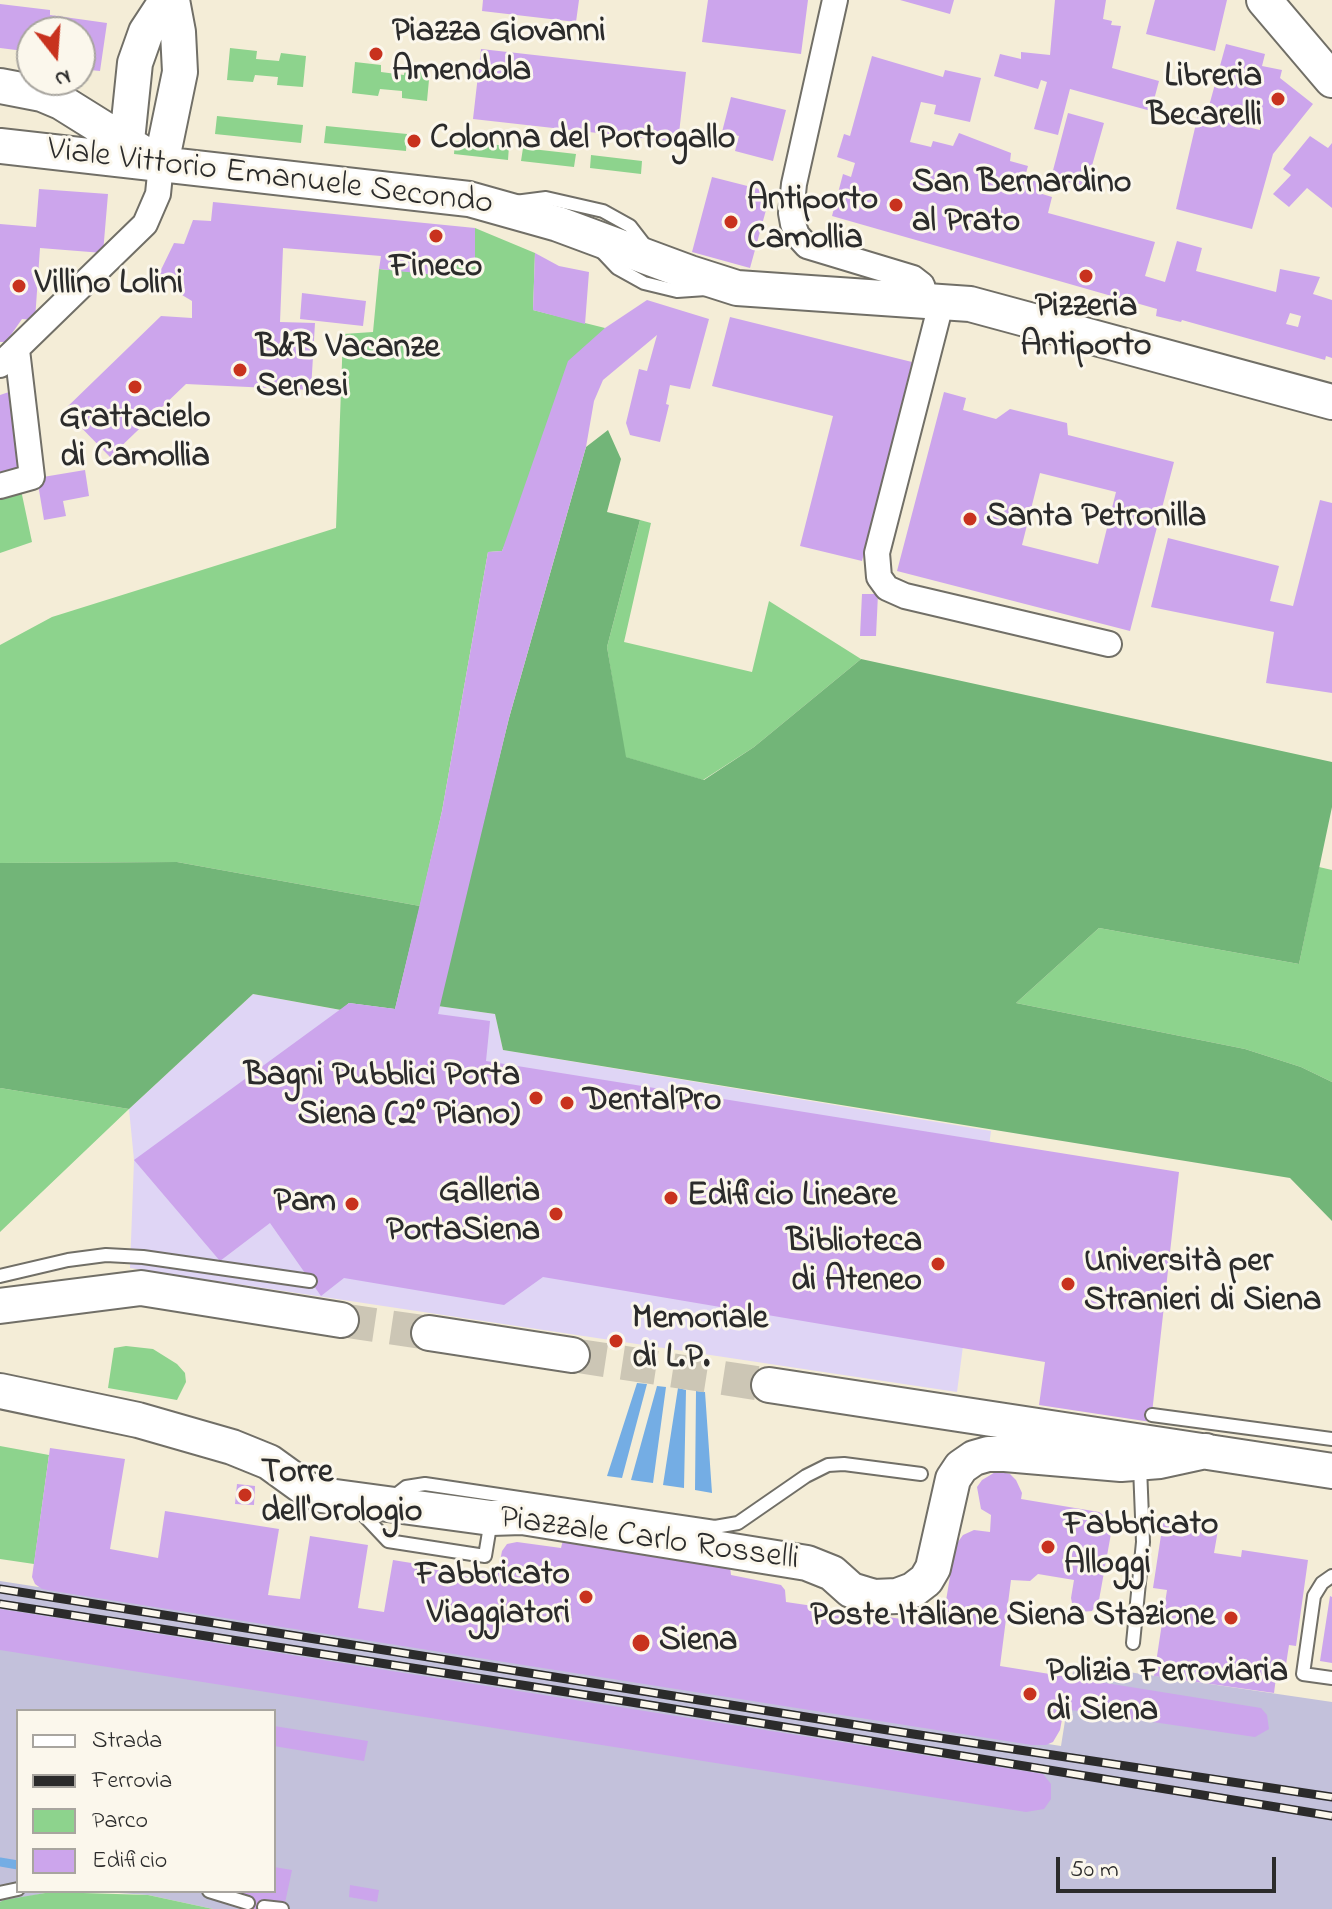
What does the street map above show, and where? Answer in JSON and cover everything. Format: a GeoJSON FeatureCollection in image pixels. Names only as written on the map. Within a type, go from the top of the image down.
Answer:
{"type":"FeatureCollection","features":[{"type":"Feature","properties":{"kind":"main road"},"geometry":{"type":"LineString","coordinates":[[126,151],[135,63],[146,32],[169,0]]}},
{"type":"Feature","properties":{"kind":"main road"},"geometry":{"type":"LineString","coordinates":[[0,86],[42,94],[61,102],[126,151],[161,164],[180,72],[178,32],[169,0]]}},
{"type":"Feature","properties":{"kind":"main road"},"geometry":{"type":"LineString","coordinates":[[1264,0],[1332,80]]}},
{"type":"Feature","properties":{"kind":"main road","name":"Viale Vittorio Emanuele Secondo"},"geometry":{"type":"LineString","coordinates":[[0,146],[126,151]]}},
{"type":"Feature","properties":{"kind":"main road","name":"Viale Vittorio Emanuele Secondo"},"geometry":{"type":"LineString","coordinates":[[161,164],[417,192],[499,206],[586,234],[720,284],[754,290],[934,299],[993,309],[1332,402]]}},
{"type":"Feature","properties":{"kind":"main road"},"geometry":{"type":"LineString","coordinates":[[0,1306],[141,1288],[341,1320]]}},
{"type":"Feature","properties":{"kind":"main road"},"geometry":{"type":"LineString","coordinates":[[429,1333],[572,1355]]}},
{"type":"Feature","properties":{"kind":"main road"},"geometry":{"type":"LineString","coordinates":[[769,1385],[1332,1471]]}},
{"type":"Feature","properties":{"kind":"main road","name":"Piazzale Carlo Rosselli"},"geometry":{"type":"LineString","coordinates":[[0,1391],[138,1420],[232,1447],[269,1462],[312,1492],[383,1505],[491,1518],[522,1517],[796,1560],[819,1566],[851,1590],[874,1597],[897,1596],[913,1590],[926,1580],[933,1568],[953,1479],[961,1467],[974,1458],[1005,1454],[1106,1464],[1139,1464],[1206,1451]]}},
{"type":"Feature","properties":{"kind":"street"},"geometry":{"type":"LineString","coordinates":[[835,0],[794,184],[793,224],[797,235],[807,246],[913,278],[934,299],[877,553],[879,577],[887,588],[905,596],[1109,644]]}},
{"type":"Feature","properties":{"kind":"street"},"geometry":{"type":"LineString","coordinates":[[0,486],[32,477],[8,357],[145,224],[158,194],[161,164]]}},
{"type":"Feature","properties":{"kind":"lane"},"geometry":{"type":"LineString","coordinates":[[499,206],[546,198],[594,208],[630,226],[655,261]]}},
{"type":"Feature","properties":{"kind":"lane"},"geometry":{"type":"LineString","coordinates":[[586,234],[617,268],[644,283],[677,291],[699,291],[720,284]]}},
{"type":"Feature","properties":{"kind":"lane"},"geometry":{"type":"LineString","coordinates":[[0,1276],[68,1260],[106,1255],[143,1257],[310,1281]]}},
{"type":"Feature","properties":{"kind":"lane"},"geometry":{"type":"LineString","coordinates":[[1152,1415],[1332,1439]]}},
{"type":"Feature","properties":{"kind":"lane"},"geometry":{"type":"LineString","coordinates":[[383,1505],[406,1487],[425,1484],[723,1527],[738,1523],[806,1476],[828,1465],[844,1464],[921,1474]]}},
{"type":"Feature","properties":{"kind":"lane"},"geometry":{"type":"LineString","coordinates":[[1133,1643],[1143,1542],[1139,1464]]}},
{"type":"Feature","properties":{"kind":"lane"},"geometry":{"type":"LineString","coordinates":[[348,1499],[388,1541],[485,1556],[491,1518]]}},
{"type":"Feature","properties":{"kind":"lane"},"geometry":{"type":"LineString","coordinates":[[1332,1576],[1322,1583],[1314,1596],[1303,1674],[1332,1678]]}},
{"type":"Feature","properties":{"kind":"lane"},"geometry":{"type":"LineString","coordinates":[[216,1893],[248,1903]]}},
{"type":"Feature","properties":{"kind":"lane"},"geometry":{"type":"LineString","coordinates":[[264,1907],[282,1909]]}},
{"type":"Feature","properties":{"kind":"shaded area","name":"Galleria PortaSiena"},"geometry":{"type":"Polygon","coordinates":[[[253,994],[340,1010],[349,1003],[394,1009],[397,1000],[495,1014],[503,1050],[991,1131],[957,1392],[130,1268],[134,1160],[129,1109],[253,994]]]}},
{"type":"Feature","properties":{"kind":"shaded area"},"geometry":{"type":"Polygon","coordinates":[[[0,1581],[1061,1746],[1074,1664],[1332,1702],[1332,1909],[213,1909],[148,1895],[119,1893],[276,1893],[276,1709],[16,1709],[16,1893],[46,1893],[0,1902],[0,1581]]]}},
{"type":"Feature","properties":{"kind":"green space"},"geometry":{"type":"Polygon","coordinates":[[[230,48],[257,51],[256,59],[279,61],[281,53],[306,56],[303,87],[277,85],[278,77],[255,75],[253,82],[227,80],[230,48]]]}},
{"type":"Feature","properties":{"kind":"green space"},"geometry":{"type":"Polygon","coordinates":[[[355,62],[381,65],[381,72],[404,75],[405,67],[430,69],[427,101],[402,98],[402,91],[380,89],[378,96],[352,93],[355,62]]]}},
{"type":"Feature","properties":{"kind":"green space"},"geometry":{"type":"Polygon","coordinates":[[[217,116],[303,125],[301,143],[215,134],[217,116]]]}},
{"type":"Feature","properties":{"kind":"green space"},"geometry":{"type":"Polygon","coordinates":[[[326,126],[407,134],[406,151],[324,143],[326,126]]]}},
{"type":"Feature","properties":{"kind":"green space"},"geometry":{"type":"Polygon","coordinates":[[[455,141],[509,146],[508,160],[454,154],[455,141]]]}},
{"type":"Feature","properties":{"kind":"green space"},"geometry":{"type":"Polygon","coordinates":[[[523,148],[576,154],[574,167],[521,161],[523,148]]]}},
{"type":"Feature","properties":{"kind":"green space"},"geometry":{"type":"Polygon","coordinates":[[[591,155],[642,161],[641,174],[590,168],[591,155]]]}},
{"type":"Feature","properties":{"kind":"green space"},"geometry":{"type":"Polygon","coordinates":[[[475,228],[535,253],[533,310],[605,328],[502,551],[488,552],[442,811],[420,906],[177,862],[0,863],[0,645],[52,617],[336,528],[343,334],[373,332],[379,269],[446,275],[447,260],[474,262],[475,228]]]}},
{"type":"Feature","properties":{"kind":"green space"},"geometry":{"type":"Polygon","coordinates":[[[608,430],[621,459],[607,512],[640,520],[607,647],[626,757],[704,780],[754,747],[861,659],[1332,762],[1332,807],[1299,964],[1099,928],[1016,1003],[1245,1049],[1301,1067],[1332,1082],[1332,1221],[1290,1178],[503,1050],[495,1014],[438,1006],[509,718],[586,447],[608,430]]]}},
{"type":"Feature","properties":{"kind":"green space"},"geometry":{"type":"Polygon","coordinates":[[[21,490],[32,542],[0,553],[0,495],[21,490]]]}},
{"type":"Feature","properties":{"kind":"green space"},"geometry":{"type":"Polygon","coordinates":[[[640,520],[651,523],[624,642],[752,672],[769,601],[861,659],[754,747],[703,780],[625,757],[607,647],[640,520]]]}},
{"type":"Feature","properties":{"kind":"green space"},"geometry":{"type":"Polygon","coordinates":[[[177,862],[420,906],[395,1009],[349,1003],[341,1010],[253,994],[129,1109],[0,1088],[0,863],[177,862]]]}},
{"type":"Feature","properties":{"kind":"green space"},"geometry":{"type":"Polygon","coordinates":[[[1319,867],[1332,870],[1332,1082],[1301,1067],[1245,1049],[1016,1003],[1099,928],[1299,964],[1319,867]]]}},
{"type":"Feature","properties":{"kind":"green space"},"geometry":{"type":"Polygon","coordinates":[[[0,1088],[129,1109],[0,1232],[0,1088]]]}},
{"type":"Feature","properties":{"kind":"green space"},"geometry":{"type":"Polygon","coordinates":[[[114,1348],[153,1349],[177,1364],[185,1373],[186,1382],[177,1400],[108,1388],[114,1348]]]}},
{"type":"Feature","properties":{"kind":"green space"},"geometry":{"type":"Polygon","coordinates":[[[0,1446],[49,1455],[34,1564],[0,1559],[0,1446]]]}},
{"type":"Feature","properties":{"kind":"green space"},"geometry":{"type":"Polygon","coordinates":[[[45,1893],[148,1895],[213,1909],[0,1909],[0,1902],[45,1893]]]}},
{"type":"Feature","properties":{"kind":"water"},"geometry":{"type":"Polygon","coordinates":[[[637,1383],[647,1384],[622,1478],[607,1476],[637,1383]]]}},
{"type":"Feature","properties":{"kind":"water"},"geometry":{"type":"Polygon","coordinates":[[[657,1386],[666,1387],[653,1483],[631,1480],[657,1386]]]}},
{"type":"Feature","properties":{"kind":"water"},"geometry":{"type":"Polygon","coordinates":[[[678,1388],[686,1390],[684,1488],[663,1485],[678,1388]]]}},
{"type":"Feature","properties":{"kind":"water"},"geometry":{"type":"Polygon","coordinates":[[[696,1391],[705,1392],[712,1493],[695,1490],[696,1391]]]}},
{"type":"Feature","properties":{"kind":"building"},"geometry":{"type":"Polygon","coordinates":[[[483,0],[579,0],[576,22],[482,11],[483,0]]]}},
{"type":"Feature","properties":{"kind":"building"},"geometry":{"type":"Polygon","coordinates":[[[708,0],[808,0],[801,54],[702,42],[708,0]]]}},
{"type":"Feature","properties":{"kind":"building"},"geometry":{"type":"Polygon","coordinates":[[[900,0],[954,0],[950,14],[900,0]]]}},
{"type":"Feature","properties":{"kind":"building"},"geometry":{"type":"Polygon","coordinates":[[[1055,0],[1106,0],[1103,19],[1112,21],[1111,25],[1121,26],[1112,68],[1159,81],[1151,111],[1070,89],[1058,135],[1034,129],[1047,82],[1041,80],[1038,89],[994,76],[1000,54],[1021,59],[1021,52],[1050,55],[1055,0]]]}},
{"type":"Feature","properties":{"kind":"building"},"geometry":{"type":"Polygon","coordinates":[[[1155,0],[1227,0],[1215,51],[1146,34],[1155,0]]]}},
{"type":"Feature","properties":{"kind":"building"},"geometry":{"type":"Polygon","coordinates":[[[0,4],[50,10],[50,15],[57,16],[16,16],[16,50],[0,48],[0,4]]]}},
{"type":"Feature","properties":{"kind":"building"},"geometry":{"type":"Polygon","coordinates":[[[96,21],[107,23],[100,71],[96,71],[96,21]]]}},
{"type":"Feature","properties":{"kind":"building"},"geometry":{"type":"Polygon","coordinates":[[[1226,44],[1265,54],[1262,66],[1282,70],[1280,78],[1313,104],[1273,154],[1252,229],[1176,209],[1198,115],[1260,130],[1259,116],[1209,106],[1226,44]]]}},
{"type":"Feature","properties":{"kind":"building"},"geometry":{"type":"Polygon","coordinates":[[[481,49],[686,72],[678,142],[473,119],[481,49]]]}},
{"type":"Feature","properties":{"kind":"building"},"geometry":{"type":"Polygon","coordinates":[[[872,56],[943,77],[945,70],[981,78],[970,122],[934,114],[936,105],[921,102],[910,142],[931,147],[933,141],[953,146],[959,133],[1011,153],[1010,161],[1028,166],[1026,173],[1043,178],[1039,193],[1052,197],[1048,213],[1155,242],[1145,276],[1165,282],[1177,241],[1202,248],[1196,271],[1276,292],[1280,269],[1320,277],[1313,294],[1332,300],[1332,358],[1326,356],[1325,360],[1182,320],[1156,316],[1157,309],[832,216],[843,174],[851,177],[855,163],[837,157],[844,134],[850,136],[872,56]],[[1290,313],[1286,324],[1298,327],[1301,316],[1290,313]]]}},
{"type":"Feature","properties":{"kind":"building"},"geometry":{"type":"Polygon","coordinates":[[[731,97],[786,110],[773,161],[735,151],[739,136],[722,132],[731,97]]]}},
{"type":"Feature","properties":{"kind":"building"},"geometry":{"type":"Polygon","coordinates":[[[1068,113],[1104,123],[1086,187],[1051,178],[1068,113]]]}},
{"type":"Feature","properties":{"kind":"building"},"geometry":{"type":"Polygon","coordinates":[[[1310,136],[1328,148],[1332,143],[1332,208],[1307,188],[1289,207],[1273,194],[1291,175],[1283,169],[1310,136]]]}},
{"type":"Feature","properties":{"kind":"building","name":"Antiporto Camollia"},"geometry":{"type":"Polygon","coordinates":[[[712,177],[771,192],[750,268],[692,252],[712,177]]]}},
{"type":"Feature","properties":{"kind":"building","name":"Villino Lolini"},"geometry":{"type":"Polygon","coordinates":[[[39,189],[108,194],[103,253],[40,248],[35,320],[22,319],[6,342],[0,342],[0,224],[36,227],[39,189]]]}},
{"type":"Feature","properties":{"kind":"building"},"geometry":{"type":"Polygon","coordinates":[[[213,202],[475,228],[475,263],[447,260],[446,276],[379,269],[381,256],[283,248],[280,322],[315,323],[311,390],[186,384],[110,457],[64,410],[161,316],[192,318],[192,301],[177,292],[184,286],[158,276],[174,243],[184,244],[193,220],[211,221],[213,202]]]}},
{"type":"Feature","properties":{"kind":"building"},"geometry":{"type":"Polygon","coordinates":[[[535,253],[559,266],[589,272],[585,324],[533,310],[535,253]]]}},
{"type":"Feature","properties":{"kind":"building"},"geometry":{"type":"Polygon","coordinates":[[[302,293],[366,301],[363,326],[300,319],[302,293]]]}},
{"type":"Feature","properties":{"kind":"building","name":"Galleria PortaSiena"},"geometry":{"type":"Polygon","coordinates":[[[647,300],[709,319],[690,389],[670,385],[666,404],[669,405],[660,442],[630,435],[626,423],[639,369],[647,371],[657,335],[603,380],[594,401],[586,447],[509,718],[438,1014],[490,1021],[486,1061],[1179,1172],[1151,1422],[1039,1405],[1045,1362],[543,1277],[504,1305],[344,1278],[321,1296],[270,1223],[220,1261],[134,1160],[349,1003],[395,1009],[442,811],[488,552],[502,551],[568,361],[605,328],[647,300]]]}},
{"type":"Feature","properties":{"kind":"building"},"geometry":{"type":"Polygon","coordinates":[[[730,317],[912,362],[862,561],[800,546],[833,416],[712,386],[730,317]]]}},
{"type":"Feature","properties":{"kind":"building"},"geometry":{"type":"Polygon","coordinates":[[[18,389],[30,470],[0,478],[0,395],[18,389]]]}},
{"type":"Feature","properties":{"kind":"building","name":"Santa Petronilla"},"geometry":{"type":"Polygon","coordinates":[[[944,392],[966,398],[963,410],[996,419],[1010,409],[1067,423],[1068,435],[1174,462],[1130,631],[897,571],[944,392]],[[1040,473],[1022,545],[1098,564],[1116,492],[1040,473]]]}},
{"type":"Feature","properties":{"kind":"building"},"geometry":{"type":"Polygon","coordinates":[[[85,470],[89,496],[63,501],[66,516],[44,520],[37,478],[85,470]]]}},
{"type":"Feature","properties":{"kind":"building"},"geometry":{"type":"Polygon","coordinates":[[[1320,500],[1332,503],[1332,693],[1266,683],[1274,632],[1151,607],[1168,538],[1279,566],[1270,601],[1293,606],[1320,500]]]}},
{"type":"Feature","properties":{"kind":"building"},"geometry":{"type":"Polygon","coordinates":[[[862,594],[878,594],[876,636],[860,636],[862,594]]]}},
{"type":"Feature","properties":{"kind":"building","name":"Fabbricato Viaggiatori"},"geometry":{"type":"Polygon","coordinates":[[[50,1448],[125,1459],[110,1549],[158,1558],[165,1511],[279,1529],[268,1595],[300,1599],[310,1536],[368,1545],[358,1608],[384,1612],[393,1560],[497,1577],[502,1551],[507,1544],[517,1542],[561,1548],[563,1540],[730,1566],[731,1575],[781,1585],[785,1590],[786,1602],[942,1625],[955,1546],[963,1535],[974,1530],[990,1532],[991,1515],[981,1509],[977,1487],[997,1471],[1010,1474],[1016,1480],[1022,1493],[1021,1499],[1099,1512],[1108,1518],[1112,1528],[1099,1600],[1092,1611],[1081,1612],[1073,1608],[1074,1580],[1038,1574],[1030,1581],[1011,1580],[1000,1666],[1261,1708],[1267,1715],[1269,1729],[1255,1737],[1064,1709],[1060,1730],[1053,1742],[1032,1745],[42,1589],[32,1577],[50,1448]]]}},
{"type":"Feature","properties":{"kind":"building","name":"Torre dell'Orologio"},"geometry":{"type":"Polygon","coordinates":[[[237,1484],[255,1486],[254,1505],[235,1504],[237,1484]]]}},
{"type":"Feature","properties":{"kind":"building","name":"Poste Italiane Siena Stazione"},"geometry":{"type":"Polygon","coordinates":[[[1163,1522],[1218,1530],[1214,1553],[1241,1557],[1242,1550],[1308,1560],[1296,1646],[1289,1645],[1285,1671],[1277,1670],[1274,1693],[1154,1676],[1167,1590],[1153,1588],[1163,1522]]]}},
{"type":"Feature","properties":{"kind":"building"},"geometry":{"type":"Polygon","coordinates":[[[1332,1597],[1332,1663],[1320,1661],[1332,1597]]]}},
{"type":"Feature","properties":{"kind":"building"},"geometry":{"type":"Polygon","coordinates":[[[0,1609],[1043,1774],[1051,1784],[1051,1799],[1044,1809],[1026,1812],[0,1650],[0,1609]]]}},
{"type":"Feature","properties":{"kind":"building"},"geometry":{"type":"Polygon","coordinates":[[[276,1726],[368,1741],[364,1761],[276,1746],[276,1726]]]}},
{"type":"Feature","properties":{"kind":"building"},"geometry":{"type":"Polygon","coordinates":[[[276,1867],[292,1870],[285,1903],[266,1899],[264,1909],[247,1909],[249,1896],[241,1895],[276,1893],[276,1867]]]}},
{"type":"Feature","properties":{"kind":"building"},"geometry":{"type":"Polygon","coordinates":[[[350,1885],[379,1890],[377,1902],[349,1897],[350,1885]]]}},
{"type":"Feature","properties":{"kind":"waterway"},"geometry":{"type":"LineString","coordinates":[[0,1862],[16,1865]]}},
{"type":"Feature","properties":{"kind":"tunnel"},"geometry":{"type":"LineString","coordinates":[[341,1320],[429,1333]]}},
{"type":"Feature","properties":{"kind":"tunnel"},"geometry":{"type":"LineString","coordinates":[[572,1355],[769,1385]]}},
{"type":"Feature","properties":{"kind":"railway"},"geometry":{"type":"LineString","coordinates":[[0,1589],[913,1734],[1332,1797]]}},
{"type":"Feature","properties":{"kind":"railway"},"geometry":{"type":"LineString","coordinates":[[0,1604],[1332,1816]]}},
{"type":"Feature","properties":{"kind":"place","name":"Piazza Giovanni Amendola"},"geometry":{"type":"Point","coordinates":[376,54]}},
{"type":"Feature","properties":{"kind":"place","name":"Libreria Becarelli"},"geometry":{"type":"Point","coordinates":[1278,99]}},
{"type":"Feature","properties":{"kind":"place","name":"Colonna del Portogallo"},"geometry":{"type":"Point","coordinates":[414,141]}},
{"type":"Feature","properties":{"kind":"place","name":"San Bernardino al Prato"},"geometry":{"type":"Point","coordinates":[896,205]}},
{"type":"Feature","properties":{"kind":"place","name":"Antiporto Camollia"},"geometry":{"type":"Point","coordinates":[731,222]}},
{"type":"Feature","properties":{"kind":"place","name":"Fineco"},"geometry":{"type":"Point","coordinates":[436,236]}},
{"type":"Feature","properties":{"kind":"place","name":"Pizzeria Antiporto"},"geometry":{"type":"Point","coordinates":[1086,276]}},
{"type":"Feature","properties":{"kind":"place","name":"Villino Lolini"},"geometry":{"type":"Point","coordinates":[19,286]}},
{"type":"Feature","properties":{"kind":"place","name":"B&B Vacanze Senesi"},"geometry":{"type":"Point","coordinates":[240,370]}},
{"type":"Feature","properties":{"kind":"place","name":"Grattacielo di Camollia"},"geometry":{"type":"Point","coordinates":[135,387]}},
{"type":"Feature","properties":{"kind":"place","name":"Santa Petronilla"},"geometry":{"type":"Point","coordinates":[970,519]}},
{"type":"Feature","properties":{"kind":"place","name":"Bagni Pubblici Porta Siena (2° Piano)"},"geometry":{"type":"Point","coordinates":[536,1098]}},
{"type":"Feature","properties":{"kind":"place","name":"DentalPro"},"geometry":{"type":"Point","coordinates":[567,1103]}},
{"type":"Feature","properties":{"kind":"place","name":"Edificio Lineare"},"geometry":{"type":"Point","coordinates":[671,1198]}},
{"type":"Feature","properties":{"kind":"place","name":"Pam"},"geometry":{"type":"Point","coordinates":[352,1204]}},
{"type":"Feature","properties":{"kind":"place","name":"Galleria PortaSiena"},"geometry":{"type":"Point","coordinates":[556,1214]}},
{"type":"Feature","properties":{"kind":"place","name":"Biblioteca di Ateneo"},"geometry":{"type":"Point","coordinates":[938,1264]}},
{"type":"Feature","properties":{"kind":"place","name":"Università per Stranieri di Siena"},"geometry":{"type":"Point","coordinates":[1068,1284]}},
{"type":"Feature","properties":{"kind":"place","name":"Memoriale di L.P."},"geometry":{"type":"Point","coordinates":[616,1341]}},
{"type":"Feature","properties":{"kind":"place","name":"Torre dell'Orologio"},"geometry":{"type":"Point","coordinates":[245,1495]}},
{"type":"Feature","properties":{"kind":"place","name":"Fabbricato Alloggi"},"geometry":{"type":"Point","coordinates":[1048,1547]}},
{"type":"Feature","properties":{"kind":"place","name":"Fabbricato Viaggiatori"},"geometry":{"type":"Point","coordinates":[586,1597]}},
{"type":"Feature","properties":{"kind":"place","name":"Poste Italiane Siena Stazione"},"geometry":{"type":"Point","coordinates":[1231,1618]}},
{"type":"Feature","properties":{"kind":"place","name":"Siena"},"geometry":{"type":"Point","coordinates":[641,1643]}},
{"type":"Feature","properties":{"kind":"place","name":"Polizia Ferroviaria di Siena"},"geometry":{"type":"Point","coordinates":[1030,1694]}}]}
